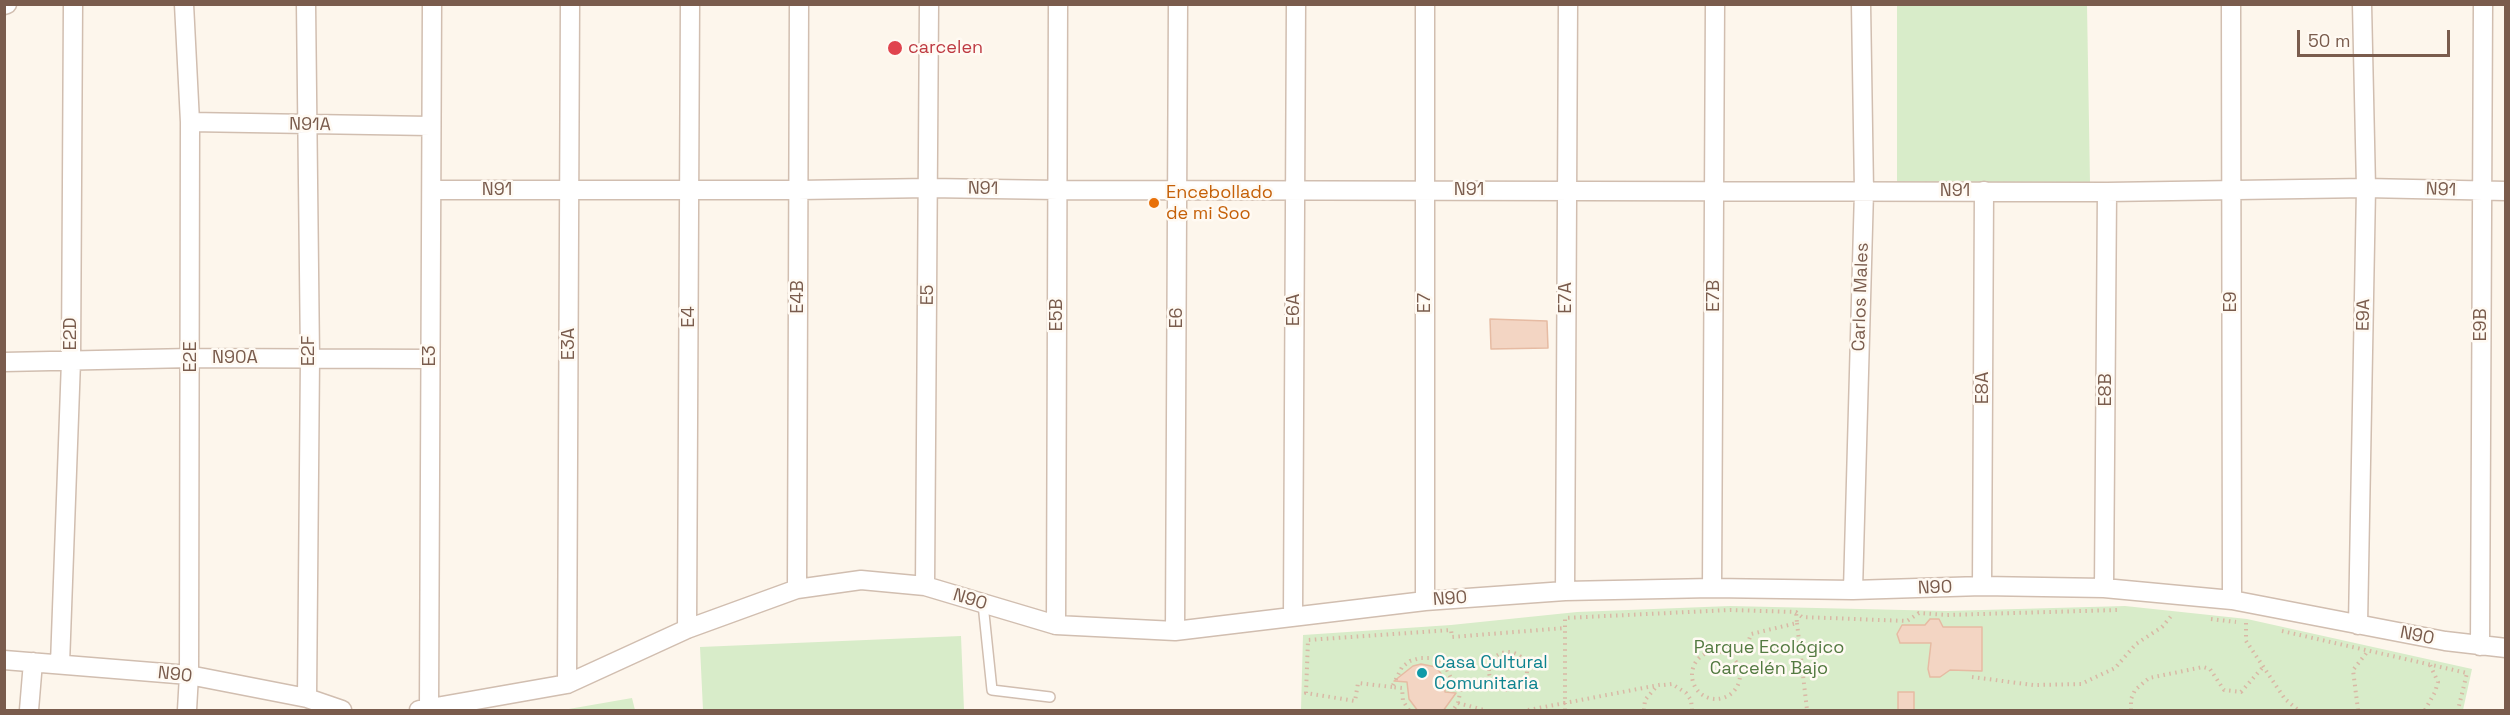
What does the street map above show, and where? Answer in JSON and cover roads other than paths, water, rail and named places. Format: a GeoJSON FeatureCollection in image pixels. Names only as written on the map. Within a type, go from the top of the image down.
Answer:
{"type":"FeatureCollection","features":[{"type":"Feature","properties":{"kind":"street","name":"E2D"},"geometry":{"type":"LineString","coordinates":[[60,664],[71,361],[73,4]]}},
{"type":"Feature","properties":{"kind":"street","name":"E2E"},"geometry":{"type":"LineString","coordinates":[[184,4],[190,122],[191,358],[187,711]]}},
{"type":"Feature","properties":{"kind":"street","name":"E2F"},"geometry":{"type":"LineString","coordinates":[[306,4],[310,358],[307,698]]}},
{"type":"Feature","properties":{"kind":"street","name":"E3"},"geometry":{"type":"LineString","coordinates":[[424,709],[432,190],[430,126],[432,4]]}},
{"type":"Feature","properties":{"kind":"street","name":"E3A"},"geometry":{"type":"LineString","coordinates":[[567,684],[570,4]]}},
{"type":"Feature","properties":{"kind":"street","name":"E4"},"geometry":{"type":"LineString","coordinates":[[687,629],[690,4]]}},
{"type":"Feature","properties":{"kind":"street","name":"E4B"},"geometry":{"type":"LineString","coordinates":[[797,589],[799,4]]}},
{"type":"Feature","properties":{"kind":"street","name":"E5"},"geometry":{"type":"LineString","coordinates":[[925,586],[930,188],[929,4]]}},
{"type":"Feature","properties":{"kind":"street","name":"E5B"},"geometry":{"type":"LineString","coordinates":[[1056,625],[1058,4]]}},
{"type":"Feature","properties":{"kind":"street","name":"E6"},"geometry":{"type":"LineString","coordinates":[[1175,631],[1178,4]]}},
{"type":"Feature","properties":{"kind":"street","name":"E6A"},"geometry":{"type":"LineString","coordinates":[[1293,616],[1296,4]]}},
{"type":"Feature","properties":{"kind":"street","name":"E7"},"geometry":{"type":"LineString","coordinates":[[1425,4],[1425,601]]}},
{"type":"Feature","properties":{"kind":"street","name":"E7A"},"geometry":{"type":"LineString","coordinates":[[1565,591],[1568,4]]}},
{"type":"Feature","properties":{"kind":"street","name":"E7B"},"geometry":{"type":"LineString","coordinates":[[1712,588],[1715,4]]}},
{"type":"Feature","properties":{"kind":"street","name":"Carlos Males"},"geometry":{"type":"LineString","coordinates":[[1853,590],[1864,191],[1861,4]]}},
{"type":"Feature","properties":{"kind":"street","name":"E9"},"geometry":{"type":"LineString","coordinates":[[2231,4],[2232,600]]}},
{"type":"Feature","properties":{"kind":"street","name":"E9A"},"geometry":{"type":"LineString","coordinates":[[2358,625],[2366,188],[2362,4]]}},
{"type":"Feature","properties":{"kind":"street","name":"E9B"},"geometry":{"type":"LineString","coordinates":[[2480,646],[2483,4]]}},
{"type":"Feature","properties":{"kind":"street","name":"N91A"},"geometry":{"type":"LineString","coordinates":[[190,122],[430,126]]}},
{"type":"Feature","properties":{"kind":"street","name":"N91"},"geometry":{"type":"LineString","coordinates":[[432,190],[930,188],[2107,192],[2366,188],[2505,191]]}},
{"type":"Feature","properties":{"kind":"street","name":"E8A"},"geometry":{"type":"LineString","coordinates":[[1982,586],[1984,191]]}},
{"type":"Feature","properties":{"kind":"street","name":"E8B"},"geometry":{"type":"LineString","coordinates":[[2104,588],[2107,192]]}},
{"type":"Feature","properties":{"kind":"street","name":"N90A"},"geometry":{"type":"LineString","coordinates":[[4,362],[191,358],[430,359]]}},
{"type":"Feature","properties":{"kind":"street","name":"N90"},"geometry":{"type":"LineString","coordinates":[[424,709],[567,684],[687,629],[797,589],[861,580],[925,586],[1056,625],[1175,631],[1425,601],[1565,591],[1712,588],[1853,590],[1982,586],[2104,588],[2232,600],[2358,625],[2480,646],[2505,648]]}},
{"type":"Feature","properties":{"kind":"street","name":"N90"},"geometry":{"type":"LineString","coordinates":[[4,660],[189,675],[307,698],[342,711]]}},
{"type":"Feature","properties":{"kind":"street"},"geometry":{"type":"LineString","coordinates":[[29,711],[33,662]]}},
{"type":"Feature","properties":{"kind":"lane"},"geometry":{"type":"LineString","coordinates":[[983,604],[992,690],[1050,697]]}},
{"type":"Feature","properties":{"kind":"place","name":"carcelen"},"geometry":{"type":"Point","coordinates":[895,48]}},
{"type":"Feature","properties":{"kind":"place","name":"Encebollado de mi Soo"},"geometry":{"type":"Point","coordinates":[1154,203]}},
{"type":"Feature","properties":{"kind":"place","name":"Casa Cultural Comunitaria"},"geometry":{"type":"Point","coordinates":[1422,673]}},
{"type":"Feature","properties":{"kind":"park label","name":"Parque Ecológico Carcelén Bajo"},"geometry":{"type":"Point","coordinates":[1769,658]}}]}
